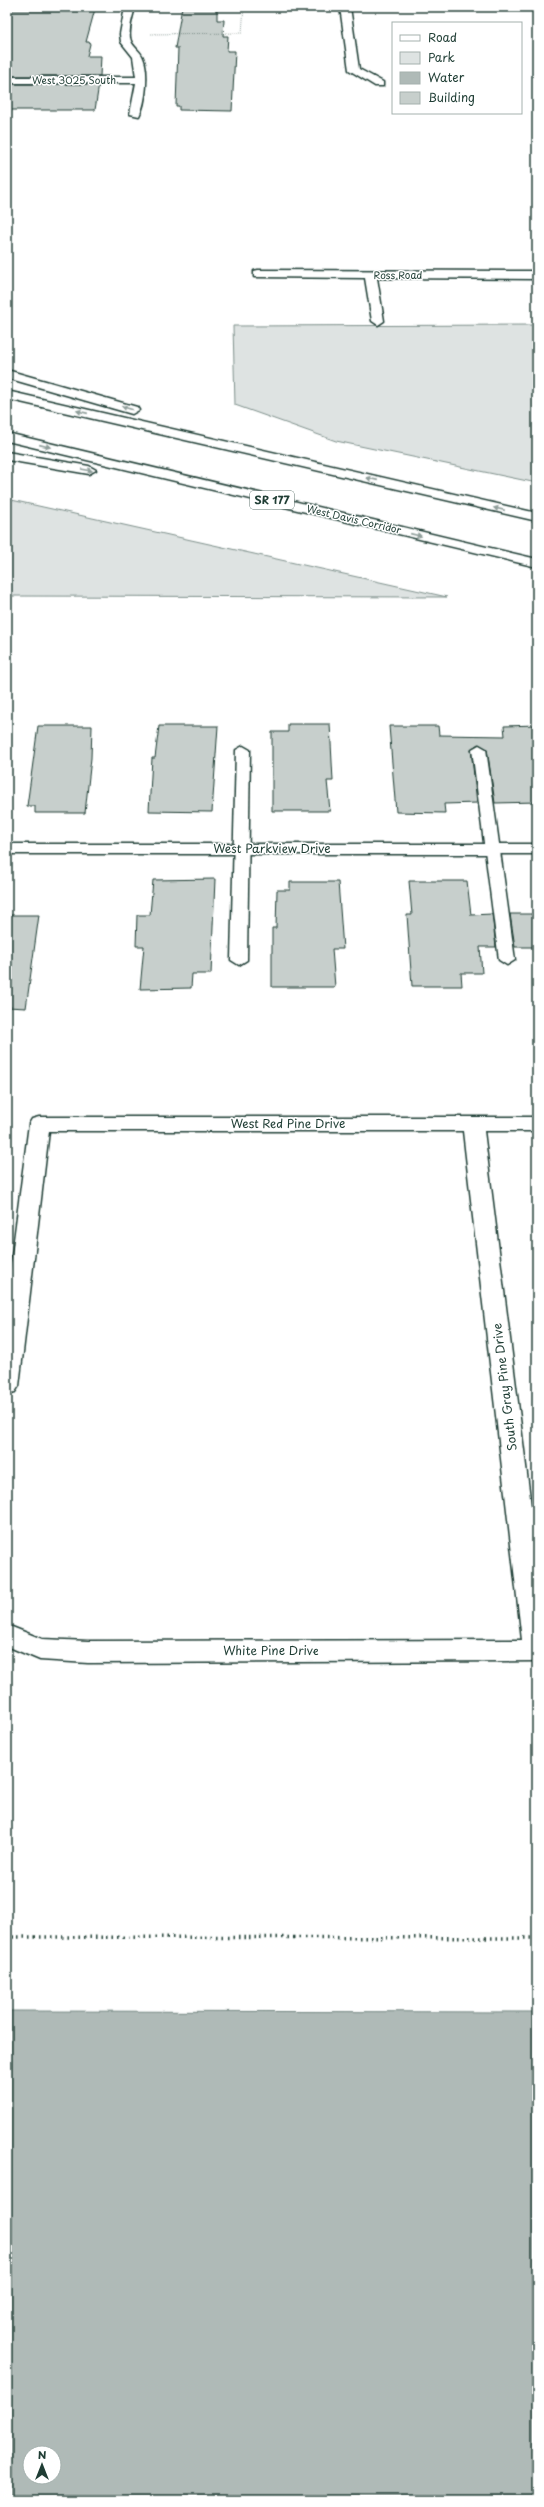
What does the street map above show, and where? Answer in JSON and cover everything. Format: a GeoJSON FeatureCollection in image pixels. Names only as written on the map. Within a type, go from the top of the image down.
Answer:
{"type":"FeatureCollection","features":[{"type":"Feature","properties":{"kind":"main road"},"geometry":{"type":"LineString","coordinates":[[130,7],[125,34],[126,42],[136,50],[141,61],[141,80],[135,114]]}},
{"type":"Feature","properties":{"kind":"main road"},"geometry":{"type":"LineString","coordinates":[[345,7],[354,70],[379,84]]}},
{"type":"Feature","properties":{"kind":"main road"},"geometry":{"type":"LineString","coordinates":[[533,7],[537,8]]}},
{"type":"Feature","properties":{"kind":"main road","name":"West 3025 South"},"geometry":{"type":"LineString","coordinates":[[7,80],[141,80]]}},
{"type":"Feature","properties":{"kind":"main road","name":"Ross Road"},"geometry":{"type":"LineString","coordinates":[[258,274],[537,275]]}},
{"type":"Feature","properties":{"kind":"main road"},"geometry":{"type":"LineString","coordinates":[[370,275],[378,321]]}},
{"type":"Feature","properties":{"kind":"main road"},"geometry":{"type":"LineString","coordinates":[[7,374],[135,410],[284,459]]}},
{"type":"Feature","properties":{"kind":"main road"},"geometry":{"type":"LineString","coordinates":[[7,394],[537,517]]}},
{"type":"Feature","properties":{"kind":"main road","name":"West Davis Corridor"},"geometry":{"type":"LineString","coordinates":[[7,436],[537,563]]}},
{"type":"Feature","properties":{"kind":"main road"},"geometry":{"type":"LineString","coordinates":[[7,456],[301,507]]}},
{"type":"Feature","properties":{"kind":"main road","name":"West Parkview Drive"},"geometry":{"type":"LineString","coordinates":[[7,849],[537,849]]}},
{"type":"Feature","properties":{"kind":"main road","name":"West Red Pine Drive"},"geometry":{"type":"LineString","coordinates":[[13,1283],[39,1124],[537,1124]]}},
{"type":"Feature","properties":{"kind":"main road","name":"South Gray Pine Drive"},"geometry":{"type":"LineString","coordinates":[[473,1124],[536,1650]]}},
{"type":"Feature","properties":{"kind":"main road"},"geometry":{"type":"LineString","coordinates":[[7,1386],[13,1283]]}},
{"type":"Feature","properties":{"kind":"main road","name":"White Pine Drive"},"geometry":{"type":"LineString","coordinates":[[7,1635],[40,1649],[88,1652],[536,1650]]}},
{"type":"Feature","properties":{"kind":"lane"},"geometry":{"type":"LineString","coordinates":[[479,749],[507,960]]}},
{"type":"Feature","properties":{"kind":"lane"},"geometry":{"type":"LineString","coordinates":[[239,960],[243,750]]}},
{"type":"Feature","properties":{"kind":"path"},"geometry":{"type":"LineString","coordinates":[[125,34],[242,33],[244,7]]}},
{"type":"Feature","properties":{"kind":"path"},"geometry":{"type":"LineString","coordinates":[[7,1937],[537,1938]]}},
{"type":"Feature","properties":{"kind":"green space"},"geometry":{"type":"Polygon","coordinates":[[[537,325],[537,483],[336,441],[235,405],[233,326],[537,325]]]}},
{"type":"Feature","properties":{"kind":"green space"},"geometry":{"type":"Polygon","coordinates":[[[7,499],[447,597],[7,596],[7,499]]]}},
{"type":"Feature","properties":{"kind":"water"},"geometry":{"type":"Polygon","coordinates":[[[7,2011],[537,2012],[537,2500],[7,2500],[7,2011]]]}},
{"type":"Feature","properties":{"kind":"building"},"geometry":{"type":"Polygon","coordinates":[[[182,7],[217,7],[217,20],[224,20],[223,36],[228,36],[227,51],[235,51],[232,111],[179,110],[179,106],[176,106],[178,48],[175,48],[182,7]]]}},
{"type":"Feature","properties":{"kind":"building"},"geometry":{"type":"Polygon","coordinates":[[[7,9],[95,9],[86,42],[89,42],[90,44],[87,56],[101,56],[100,76],[7,76],[7,9]]]}},
{"type":"Feature","properties":{"kind":"building"},"geometry":{"type":"Polygon","coordinates":[[[7,84],[99,84],[95,110],[7,110],[7,84]]]}},
{"type":"Feature","properties":{"kind":"building"},"geometry":{"type":"Polygon","coordinates":[[[288,724],[330,724],[333,781],[327,781],[330,811],[272,811],[272,732],[288,732],[288,724]]]}},
{"type":"Feature","properties":{"kind":"building"},"geometry":{"type":"Polygon","coordinates":[[[537,725],[537,802],[495,803],[487,749],[478,744],[471,749],[477,803],[444,804],[445,813],[396,812],[389,726],[438,726],[439,735],[505,736],[504,726],[537,725]]]}},
{"type":"Feature","properties":{"kind":"building"},"geometry":{"type":"Polygon","coordinates":[[[38,726],[92,726],[91,758],[85,813],[35,813],[35,806],[27,806],[38,726]]]}},
{"type":"Feature","properties":{"kind":"building"},"geometry":{"type":"Polygon","coordinates":[[[159,726],[218,726],[212,812],[149,811],[152,758],[155,758],[159,726]]]}},
{"type":"Feature","properties":{"kind":"building"},"geometry":{"type":"Polygon","coordinates":[[[215,879],[211,974],[192,974],[191,988],[140,989],[144,946],[136,946],[137,915],[150,915],[153,880],[215,879]]]}},
{"type":"Feature","properties":{"kind":"building"},"geometry":{"type":"Polygon","coordinates":[[[409,881],[467,881],[471,915],[492,914],[496,947],[480,947],[482,973],[461,973],[462,986],[412,986],[407,915],[412,915],[409,881]]]}},
{"type":"Feature","properties":{"kind":"building"},"geometry":{"type":"Polygon","coordinates":[[[290,882],[338,882],[343,949],[332,949],[335,987],[272,987],[272,928],[276,928],[277,890],[290,890],[290,882]]]}},
{"type":"Feature","properties":{"kind":"building"},"geometry":{"type":"Polygon","coordinates":[[[510,914],[537,914],[537,947],[515,947],[510,914]]]}},
{"type":"Feature","properties":{"kind":"building"},"geometry":{"type":"Polygon","coordinates":[[[7,915],[39,915],[26,1008],[7,1007],[7,915]]]}}]}
